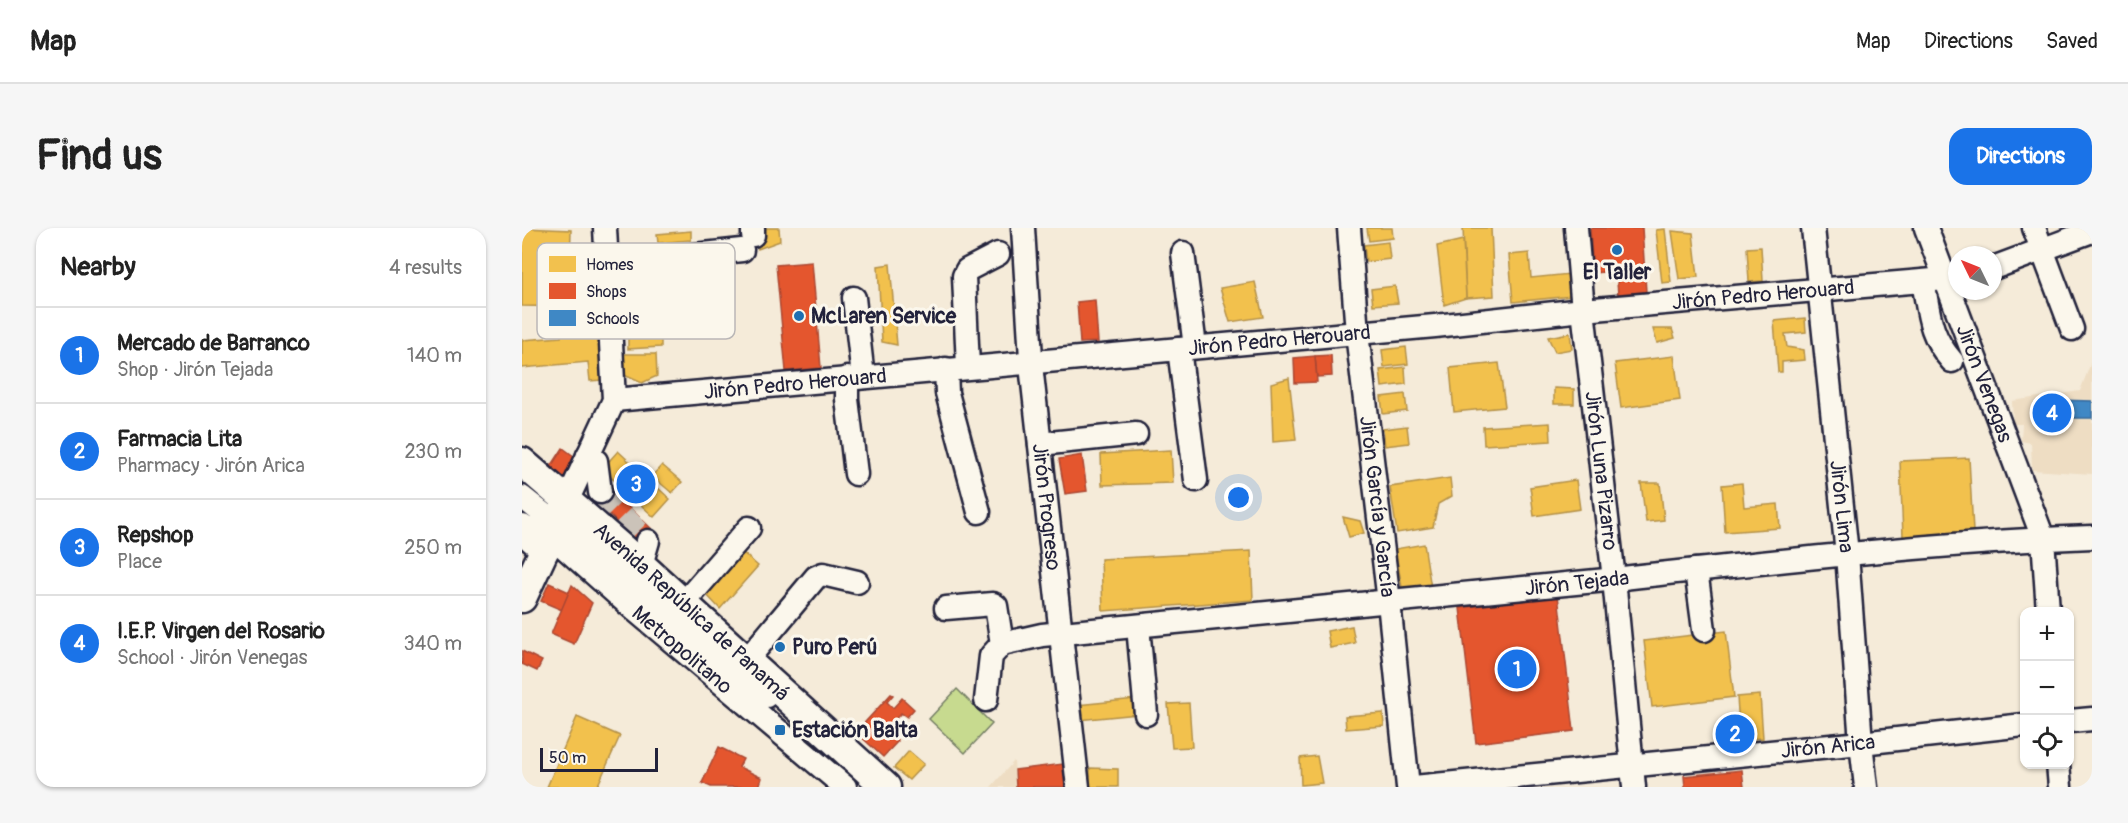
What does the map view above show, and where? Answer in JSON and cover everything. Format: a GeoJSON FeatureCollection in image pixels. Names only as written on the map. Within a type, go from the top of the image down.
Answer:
{"type":"FeatureCollection","features":[{"type":"Feature","properties":{"kind":"main road","name":"Avenida República de Panamá"},"geometry":{"type":"LineString","coordinates":[[522,462],[545,522]]}},
{"type":"Feature","properties":{"kind":"main road","name":"Avenida República de Panamá"},"geometry":{"type":"LineString","coordinates":[[522,481],[545,522],[644,553],[683,604],[886,787]]}},
{"type":"Feature","properties":{"kind":"main road"},"geometry":{"type":"LineString","coordinates":[[522,598],[545,522]]}},
{"type":"Feature","properties":{"kind":"street"},"geometry":{"type":"LineString","coordinates":[[605,228],[606,243]]}},
{"type":"Feature","properties":{"kind":"street","name":"Jirón Progreso"},"geometry":{"type":"LineString","coordinates":[[1023,228],[1031,362],[1078,787]]}},
{"type":"Feature","properties":{"kind":"street","name":"Jirón García y García"},"geometry":{"type":"LineString","coordinates":[[1349,228],[1357,333],[1408,787]]}},
{"type":"Feature","properties":{"kind":"street","name":"Jirón Luna Pizarro"},"geometry":{"type":"LineString","coordinates":[[1576,228],[1583,310],[1614,579],[1632,777]]}},
{"type":"Feature","properties":{"kind":"street","name":"Jirón Lima"},"geometry":{"type":"LineString","coordinates":[[1813,228],[1847,554],[1866,787]]}},
{"type":"Feature","properties":{"kind":"street","name":"Jirón Venegas"},"geometry":{"type":"LineString","coordinates":[[1926,228],[2043,538],[2048,607]]}},
{"type":"Feature","properties":{"kind":"street"},"geometry":{"type":"LineString","coordinates":[[2002,250],[2042,235],[2092,231]]}},
{"type":"Feature","properties":{"kind":"street"},"geometry":{"type":"LineString","coordinates":[[2002,262],[2042,235]]}},
{"type":"Feature","properties":{"kind":"street"},"geometry":{"type":"LineString","coordinates":[[2042,235],[2072,329]]}},
{"type":"Feature","properties":{"kind":"street"},"geometry":{"type":"LineString","coordinates":[[722,243],[750,238]]}},
{"type":"Feature","properties":{"kind":"street"},"geometry":{"type":"LineString","coordinates":[[1183,253],[1196,480]]}},
{"type":"Feature","properties":{"kind":"street"},"geometry":{"type":"LineString","coordinates":[[979,512],[948,393],[957,368],[964,276],[967,270],[998,254]]}},
{"type":"Feature","properties":{"kind":"street"},"geometry":{"type":"LineString","coordinates":[[1945,277],[1933,332],[1940,347],[1952,361]]}},
{"type":"Feature","properties":{"kind":"street","name":"Jirón Pedro Herouard"},"geometry":{"type":"LineString","coordinates":[[614,400],[1435,326],[1945,277]]}},
{"type":"Feature","properties":{"kind":"street"},"geometry":{"type":"LineString","coordinates":[[854,298],[855,378],[847,399],[856,474]]}},
{"type":"Feature","properties":{"kind":"street"},"geometry":{"type":"LineString","coordinates":[[545,522],[588,455],[614,400],[611,339]]}},
{"type":"Feature","properties":{"kind":"street"},"geometry":{"type":"LineString","coordinates":[[1040,444],[1136,435]]}},
{"type":"Feature","properties":{"kind":"street","name":"Metropolitano"},"geometry":{"type":"LineString","coordinates":[[522,497],[629,605],[844,787]]}},
{"type":"Feature","properties":{"kind":"street","name":"Metropolitano"},"geometry":{"type":"LineString","coordinates":[[545,522],[576,532],[734,669],[876,787]]}},
{"type":"Feature","properties":{"kind":"street","name":"Avenida República de Panamá"},"geometry":{"type":"LineString","coordinates":[[545,522],[819,786]]}},
{"type":"Feature","properties":{"kind":"street"},"geometry":{"type":"LineString","coordinates":[[683,604],[749,528]]}},
{"type":"Feature","properties":{"kind":"street","name":"Jirón Tejada"},"geometry":{"type":"LineString","coordinates":[[1002,644],[1042,635],[1389,602],[1847,554],[2043,538],[2092,537]]}},
{"type":"Feature","properties":{"kind":"street"},"geometry":{"type":"LineString","coordinates":[[1696,570],[1704,630]]}},
{"type":"Feature","properties":{"kind":"street"},"geometry":{"type":"LineString","coordinates":[[746,661],[816,577],[823,574],[857,582]]}},
{"type":"Feature","properties":{"kind":"street"},"geometry":{"type":"LineString","coordinates":[[946,608],[993,604],[996,606],[1002,644],[992,656],[986,700]]}},
{"type":"Feature","properties":{"kind":"street"},"geometry":{"type":"LineString","coordinates":[[1138,626],[1146,714]]}},
{"type":"Feature","properties":{"kind":"street"},"geometry":{"type":"LineString","coordinates":[[2074,721],[2092,719]]}},
{"type":"Feature","properties":{"kind":"street","name":"Jirón Arica"},"geometry":{"type":"LineString","coordinates":[[1414,787],[1632,777],[1861,743],[2020,726]]}},
{"type":"Feature","properties":{"kind":"street"},"geometry":{"type":"LineString","coordinates":[[2058,769],[2060,787]]}},
{"type":"Feature","properties":{"kind":"shaded area"},"geometry":{"type":"Polygon","coordinates":[[[2092,360],[2092,474],[2032,470],[2031,443],[2021,441],[2022,424],[2013,424],[2012,401],[2080,391],[2092,360]]]}},
{"type":"Feature","properties":{"kind":"shaded area"},"geometry":{"type":"Polygon","coordinates":[[[1014,761],[1016,787],[991,787],[1014,761]]]}},
{"type":"Feature","properties":{"kind":"green space"},"geometry":{"type":"Polygon","coordinates":[[[957,689],[992,724],[965,753],[929,719],[957,689]]]}},
{"type":"Feature","properties":{"kind":"building: Homes"},"geometry":{"type":"Polygon","coordinates":[[[522,228],[571,230],[571,243],[537,243],[537,306],[522,306],[522,228]]]}},
{"type":"Feature","properties":{"kind":"building: Homes"},"geometry":{"type":"Polygon","coordinates":[[[757,228],[779,228],[780,241],[758,249],[757,228]]]}},
{"type":"Feature","properties":{"kind":"building: Homes"},"geometry":{"type":"Polygon","coordinates":[[[1367,228],[1392,228],[1393,238],[1369,241],[1367,228]]]}},
{"type":"Feature","properties":{"kind":"building: Homes"},"geometry":{"type":"Polygon","coordinates":[[[1463,228],[1491,228],[1494,296],[1466,298],[1463,228]]]}},
{"type":"Feature","properties":{"kind":"building: Homes"},"geometry":{"type":"Polygon","coordinates":[[[1665,229],[1671,282],[1662,283],[1656,230],[1665,229]]]}},
{"type":"Feature","properties":{"kind":"building: Homes"},"geometry":{"type":"Polygon","coordinates":[[[691,231],[691,240],[658,243],[657,234],[691,231]]]}},
{"type":"Feature","properties":{"kind":"building: Homes"},"geometry":{"type":"Polygon","coordinates":[[[1672,231],[1693,233],[1698,277],[1679,279],[1672,231]]]}},
{"type":"Feature","properties":{"kind":"building: Homes"},"geometry":{"type":"Polygon","coordinates":[[[1463,240],[1466,298],[1444,305],[1437,246],[1463,240]]]}},
{"type":"Feature","properties":{"kind":"building: Homes"},"geometry":{"type":"Polygon","coordinates":[[[1388,242],[1390,259],[1366,262],[1364,245],[1388,242]]]}},
{"type":"Feature","properties":{"kind":"building: Homes"},"geometry":{"type":"Polygon","coordinates":[[[1761,247],[1763,281],[1749,282],[1747,248],[1761,247]]]}},
{"type":"Feature","properties":{"kind":"building: Homes"},"geometry":{"type":"Polygon","coordinates":[[[1529,253],[1531,278],[1570,274],[1572,296],[1513,302],[1509,255],[1529,253]]]}},
{"type":"Feature","properties":{"kind":"building: Homes"},"geometry":{"type":"Polygon","coordinates":[[[890,264],[897,345],[882,342],[878,266],[890,264]]]}},
{"type":"Feature","properties":{"kind":"building: Homes"},"geometry":{"type":"Polygon","coordinates":[[[1255,282],[1263,317],[1230,322],[1220,288],[1255,282]]]}},
{"type":"Feature","properties":{"kind":"building: Homes"},"geometry":{"type":"Polygon","coordinates":[[[1395,286],[1398,303],[1373,305],[1371,289],[1395,286]]]}},
{"type":"Feature","properties":{"kind":"building: Homes"},"geometry":{"type":"Polygon","coordinates":[[[1805,318],[1806,332],[1785,334],[1787,347],[1804,350],[1805,360],[1782,362],[1782,372],[1778,372],[1774,321],[1805,318]]]}},
{"type":"Feature","properties":{"kind":"building: Homes"},"geometry":{"type":"Polygon","coordinates":[[[1653,329],[1672,329],[1675,338],[1657,343],[1653,329]]]}},
{"type":"Feature","properties":{"kind":"building: Homes"},"geometry":{"type":"Polygon","coordinates":[[[1570,333],[1572,349],[1555,352],[1548,337],[1570,333]]]}},
{"type":"Feature","properties":{"kind":"building: Homes"},"geometry":{"type":"Polygon","coordinates":[[[599,339],[602,380],[590,381],[588,362],[522,368],[522,340],[599,339]]]}},
{"type":"Feature","properties":{"kind":"building: Homes"},"geometry":{"type":"Polygon","coordinates":[[[628,339],[661,339],[661,347],[628,349],[628,339]]]}},
{"type":"Feature","properties":{"kind":"building: Homes"},"geometry":{"type":"Polygon","coordinates":[[[1406,347],[1408,364],[1384,367],[1382,350],[1406,347]]]}},
{"type":"Feature","properties":{"kind":"building: Homes"},"geometry":{"type":"Polygon","coordinates":[[[624,354],[656,354],[657,376],[642,383],[624,375],[624,354]]]}},
{"type":"Feature","properties":{"kind":"building: Homes"},"geometry":{"type":"Polygon","coordinates":[[[1674,356],[1680,400],[1621,408],[1615,363],[1674,356]]]}},
{"type":"Feature","properties":{"kind":"building: Homes"},"geometry":{"type":"Polygon","coordinates":[[[1499,363],[1505,407],[1454,412],[1450,368],[1499,363]]]}},
{"type":"Feature","properties":{"kind":"building: Homes"},"geometry":{"type":"Polygon","coordinates":[[[1405,367],[1406,384],[1382,387],[1380,370],[1405,367]]]}},
{"type":"Feature","properties":{"kind":"building: Homes"},"geometry":{"type":"Polygon","coordinates":[[[1289,378],[1296,440],[1273,442],[1271,383],[1289,378]]]}},
{"type":"Feature","properties":{"kind":"building: Homes"},"geometry":{"type":"Polygon","coordinates":[[[1554,388],[1574,389],[1574,404],[1554,404],[1554,388]]]}},
{"type":"Feature","properties":{"kind":"building: Homes"},"geometry":{"type":"Polygon","coordinates":[[[1405,394],[1407,411],[1383,414],[1381,397],[1405,394]]]}},
{"type":"Feature","properties":{"kind":"building: Homes"},"geometry":{"type":"Polygon","coordinates":[[[1550,423],[1551,441],[1484,445],[1483,427],[1550,423]]]}},
{"type":"Feature","properties":{"kind":"building: Homes"},"geometry":{"type":"Polygon","coordinates":[[[1407,426],[1409,443],[1385,446],[1383,429],[1407,426]]]}},
{"type":"Feature","properties":{"kind":"building: Homes"},"geometry":{"type":"Polygon","coordinates":[[[1171,450],[1173,483],[1102,485],[1101,454],[1171,450]]]}},
{"type":"Feature","properties":{"kind":"building: Homes"},"geometry":{"type":"Polygon","coordinates":[[[618,451],[670,499],[654,517],[602,469],[618,451]]]}},
{"type":"Feature","properties":{"kind":"building: Homes"},"geometry":{"type":"Polygon","coordinates":[[[1969,458],[1973,531],[1903,537],[1900,461],[1969,458]]]}},
{"type":"Feature","properties":{"kind":"building: Homes"},"geometry":{"type":"Polygon","coordinates":[[[662,465],[682,482],[672,493],[652,476],[662,465]]]}},
{"type":"Feature","properties":{"kind":"building: Homes"},"geometry":{"type":"Polygon","coordinates":[[[1450,478],[1452,496],[1438,504],[1433,527],[1397,533],[1390,487],[1450,478]]]}},
{"type":"Feature","properties":{"kind":"building: Homes"},"geometry":{"type":"Polygon","coordinates":[[[1576,480],[1580,509],[1534,516],[1530,487],[1576,480]]]}},
{"type":"Feature","properties":{"kind":"building: Homes"},"geometry":{"type":"Polygon","coordinates":[[[1641,483],[1660,483],[1664,520],[1646,522],[1641,483]]]}},
{"type":"Feature","properties":{"kind":"building: Homes"},"geometry":{"type":"Polygon","coordinates":[[[1742,483],[1744,507],[1778,504],[1780,528],[1725,532],[1722,485],[1742,483]]]}},
{"type":"Feature","properties":{"kind":"building: Homes"},"geometry":{"type":"Polygon","coordinates":[[[1343,517],[1360,521],[1364,533],[1349,537],[1343,517]]]}},
{"type":"Feature","properties":{"kind":"building: Homes"},"geometry":{"type":"Polygon","coordinates":[[[1424,544],[1431,588],[1403,593],[1395,549],[1424,544]]]}},
{"type":"Feature","properties":{"kind":"building: Homes"},"geometry":{"type":"Polygon","coordinates":[[[741,551],[758,566],[720,609],[705,593],[741,551]]]}},
{"type":"Feature","properties":{"kind":"building: Homes"},"geometry":{"type":"Polygon","coordinates":[[[1251,551],[1253,600],[1103,611],[1101,559],[1251,551]]]}},
{"type":"Feature","properties":{"kind":"building: Homes"},"geometry":{"type":"Polygon","coordinates":[[[1352,626],[1355,643],[1330,648],[1327,631],[1352,626]]]}},
{"type":"Feature","properties":{"kind":"building: Homes"},"geometry":{"type":"Polygon","coordinates":[[[1726,631],[1734,697],[1652,707],[1644,641],[1726,631]]]}},
{"type":"Feature","properties":{"kind":"building: Homes"},"geometry":{"type":"Polygon","coordinates":[[[1760,695],[1763,738],[1740,740],[1737,697],[1760,695]]]}},
{"type":"Feature","properties":{"kind":"building: Homes"},"geometry":{"type":"Polygon","coordinates":[[[1136,699],[1138,714],[1078,720],[1077,705],[1136,699]]]}},
{"type":"Feature","properties":{"kind":"building: Homes"},"geometry":{"type":"Polygon","coordinates":[[[1189,703],[1192,747],[1172,748],[1168,704],[1189,703]]]}},
{"type":"Feature","properties":{"kind":"building: Homes"},"geometry":{"type":"Polygon","coordinates":[[[1383,713],[1384,726],[1346,729],[1345,716],[1383,713]]]}},
{"type":"Feature","properties":{"kind":"building: Homes"},"geometry":{"type":"Polygon","coordinates":[[[577,717],[620,736],[597,787],[547,787],[577,717]]]}},
{"type":"Feature","properties":{"kind":"building: Homes"},"geometry":{"type":"Polygon","coordinates":[[[909,751],[924,764],[909,780],[894,768],[909,751]]]}},
{"type":"Feature","properties":{"kind":"building: Homes"},"geometry":{"type":"Polygon","coordinates":[[[1317,756],[1322,783],[1301,785],[1300,758],[1317,756]]]}},
{"type":"Feature","properties":{"kind":"building: Homes"},"geometry":{"type":"Polygon","coordinates":[[[1090,768],[1118,769],[1118,787],[1090,787],[1090,768]]]}},
{"type":"Feature","properties":{"kind":"building: Shops","name":"El Taller"},"geometry":{"type":"Polygon","coordinates":[[[1590,228],[1642,228],[1646,292],[1618,294],[1616,271],[1593,273],[1590,228]]]}},
{"type":"Feature","properties":{"kind":"building: Shops","name":"McLaren Service"},"geometry":{"type":"Polygon","coordinates":[[[812,262],[821,368],[786,371],[776,265],[812,262]]]}},
{"type":"Feature","properties":{"kind":"building: Shops"},"geometry":{"type":"Polygon","coordinates":[[[1095,300],[1098,342],[1080,343],[1077,302],[1095,300]]]}},
{"type":"Feature","properties":{"kind":"building: Shops"},"geometry":{"type":"Polygon","coordinates":[[[1331,355],[1332,376],[1317,377],[1315,356],[1331,355]]]}},
{"type":"Feature","properties":{"kind":"building: Shops"},"geometry":{"type":"Polygon","coordinates":[[[1315,356],[1317,382],[1295,383],[1294,358],[1315,356]]]}},
{"type":"Feature","properties":{"kind":"building: Shops"},"geometry":{"type":"Polygon","coordinates":[[[563,448],[579,460],[566,481],[550,468],[563,448]]]}},
{"type":"Feature","properties":{"kind":"building: Shops"},"geometry":{"type":"Polygon","coordinates":[[[1082,455],[1087,491],[1065,494],[1059,459],[1082,455]]]}},
{"type":"Feature","properties":{"kind":"building: Shops"},"geometry":{"type":"Polygon","coordinates":[[[606,485],[656,533],[643,547],[593,499],[606,485]]]}},
{"type":"Feature","properties":{"kind":"building: Shops"},"geometry":{"type":"Polygon","coordinates":[[[549,583],[569,592],[562,610],[541,601],[549,583]]]}},
{"type":"Feature","properties":{"kind":"building: Shops"},"geometry":{"type":"Polygon","coordinates":[[[572,585],[592,603],[574,644],[551,634],[572,585]]]}},
{"type":"Feature","properties":{"kind":"building: Shops"},"geometry":{"type":"Polygon","coordinates":[[[1558,595],[1574,731],[1476,743],[1460,608],[1558,595]]]}},
{"type":"Feature","properties":{"kind":"building: Shops"},"geometry":{"type":"Polygon","coordinates":[[[522,651],[542,661],[537,671],[522,664],[522,651]]]}},
{"type":"Feature","properties":{"kind":"building: Shops"},"geometry":{"type":"Polygon","coordinates":[[[891,694],[893,695],[887,702],[893,708],[902,698],[914,709],[907,717],[901,713],[886,729],[898,741],[883,757],[856,732],[891,694]]]}},
{"type":"Feature","properties":{"kind":"building: Shops"},"geometry":{"type":"Polygon","coordinates":[[[719,747],[743,759],[739,767],[762,778],[759,787],[711,787],[702,783],[719,747]]]}},
{"type":"Feature","properties":{"kind":"building: Shops"},"geometry":{"type":"Polygon","coordinates":[[[1063,764],[1065,787],[1016,787],[1015,770],[1063,764]]]}},
{"type":"Feature","properties":{"kind":"building: Shops"},"geometry":{"type":"Polygon","coordinates":[[[1742,770],[1744,787],[1685,787],[1684,776],[1742,770]]]}},
{"type":"Feature","properties":{"kind":"building: Schools"},"geometry":{"type":"Polygon","coordinates":[[[2057,400],[2092,401],[2092,418],[2054,418],[2057,400]]]}},
{"type":"Feature","properties":{"kind":"tunnel"},"geometry":{"type":"LineString","coordinates":[[600,492],[648,541]]}},
{"type":"Feature","properties":{"kind":"place","name":"El Taller"},"geometry":{"type":"Point","coordinates":[1617,250]}},
{"type":"Feature","properties":{"kind":"place","name":"McLaren Service"},"geometry":{"type":"Point","coordinates":[799,316]}},
{"type":"Feature","properties":{"kind":"place","name":"I.E.P. Virgen del Rosario"},"geometry":{"type":"Point","coordinates":[2052,413]}},
{"type":"Feature","properties":{"kind":"place","name":"Repshop"},"geometry":{"type":"Point","coordinates":[636,484]}},
{"type":"Feature","properties":{"kind":"place","name":"Puro Perú"},"geometry":{"type":"Point","coordinates":[780,647]}},
{"type":"Feature","properties":{"kind":"place","name":"Mercado de Barranco"},"geometry":{"type":"Point","coordinates":[1517,669]}},
{"type":"Feature","properties":{"kind":"place","name":"Estación Balta"},"geometry":{"type":"Point","coordinates":[780,730]}},
{"type":"Feature","properties":{"kind":"place","name":"Farmacia Lita"},"geometry":{"type":"Point","coordinates":[1735,734]}}]}
